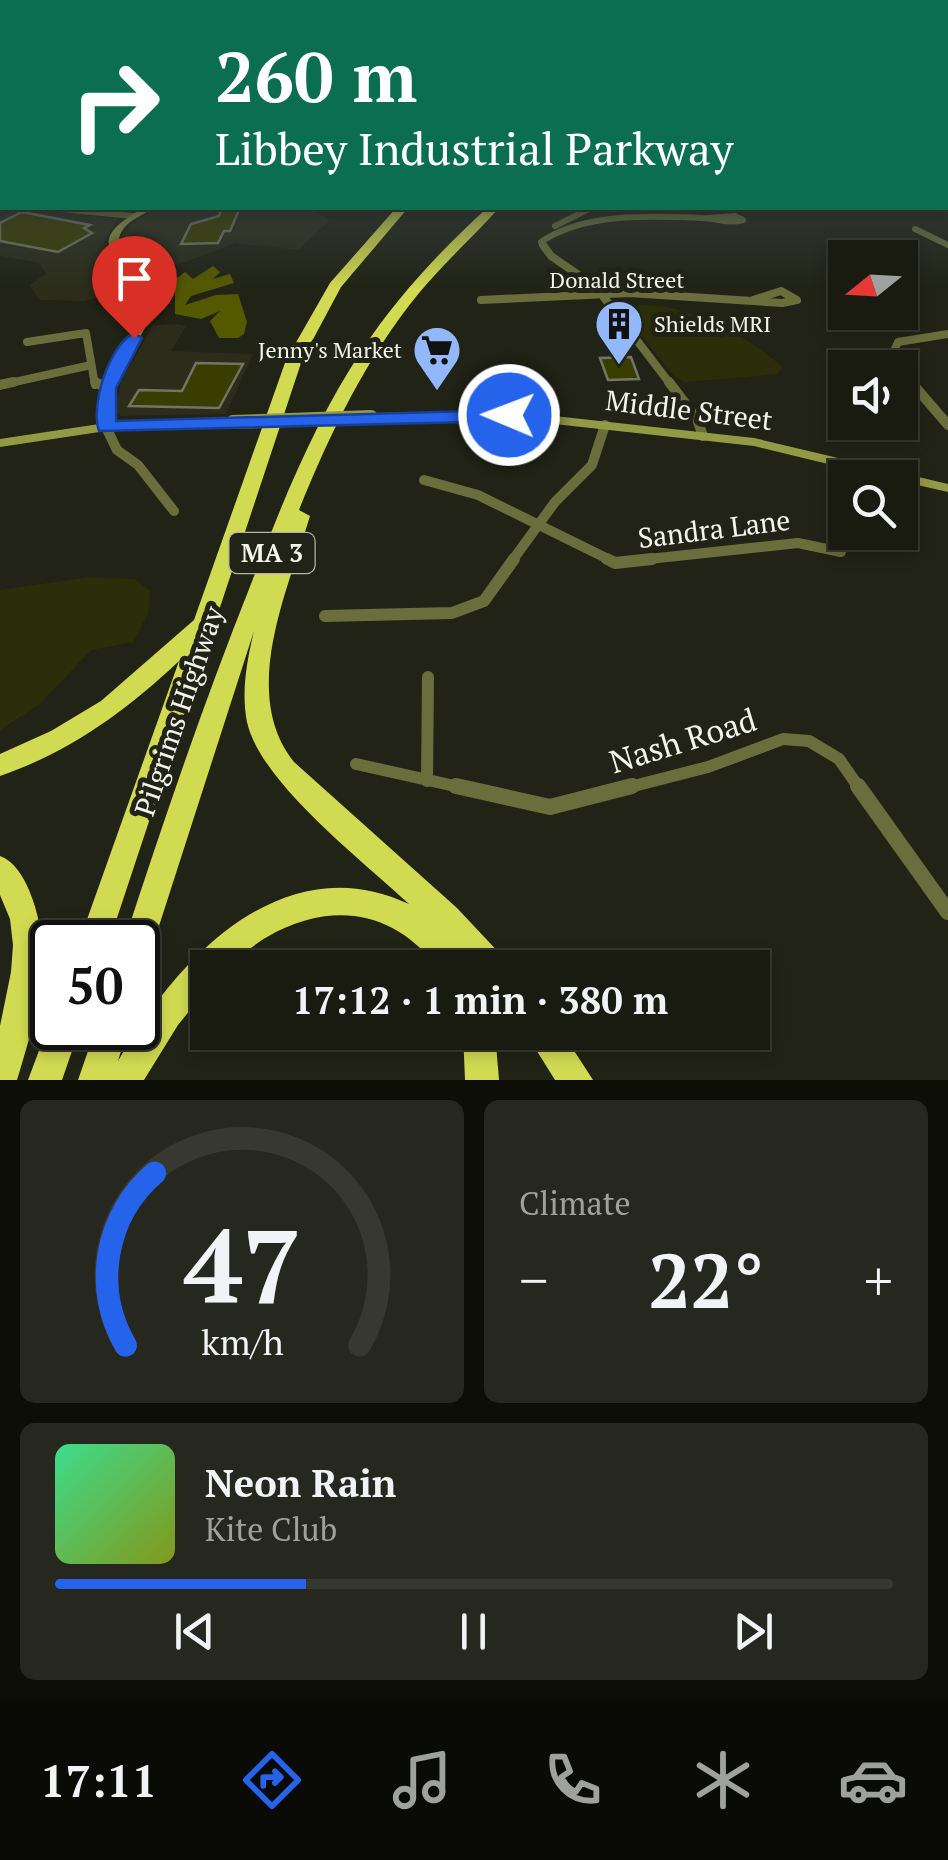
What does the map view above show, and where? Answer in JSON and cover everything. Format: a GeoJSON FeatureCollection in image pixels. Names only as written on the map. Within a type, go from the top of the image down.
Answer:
{"type":"FeatureCollection","features":[{"type":"Feature","properties":{"kind":"highway","name":"Pilgrims Highway"},"geometry":{"type":"LineString","coordinates":[[101,920],[297,352],[340,280],[400,210]]}},
{"type":"Feature","properties":{"kind":"highway","name":"Pilgrims Highway"},"geometry":{"type":"LineString","coordinates":[[147,920],[233,657],[325,432],[364,358],[399,307],[439,259],[491,210]]}},
{"type":"Feature","properties":{"kind":"highway"},"geometry":{"type":"LineString","coordinates":[[325,432],[262,658],[257,698],[261,726],[288,774],[446,918],[475,950]]}},
{"type":"Feature","properties":{"kind":"highway"},"geometry":{"type":"LineString","coordinates":[[0,764],[55,742],[116,706],[202,625]]}},
{"type":"Feature","properties":{"kind":"highway"},"geometry":{"type":"LineString","coordinates":[[0,869],[24,912],[29,959],[20,1013],[0,1080]]}},
{"type":"Feature","properties":{"kind":"highway"},"geometry":{"type":"LineString","coordinates":[[225,950],[239,938],[294,909],[349,901],[391,909],[426,930],[442,950]]}},
{"type":"Feature","properties":{"kind":"highway"},"geometry":{"type":"LineString","coordinates":[[126,1080],[170,1007],[190,984]]}},
{"type":"Feature","properties":{"kind":"highway"},"geometry":{"type":"LineString","coordinates":[[45,1080],[56,1050]]}},
{"type":"Feature","properties":{"kind":"highway"},"geometry":{"type":"LineString","coordinates":[[95,1080],[105,1050]]}},
{"type":"Feature","properties":{"kind":"highway"},"geometry":{"type":"LineString","coordinates":[[480,1050],[482,1080]]}},
{"type":"Feature","properties":{"kind":"highway"},"geometry":{"type":"LineString","coordinates":[[554,1050],[576,1080]]}},
{"type":"Feature","properties":{"kind":"main road"},"geometry":{"type":"LineString","coordinates":[[106,427],[107,388],[150,302],[145,284],[118,258],[115,236],[132,216],[145,210]]}},
{"type":"Feature","properties":{"kind":"main road","name":"Middle Street"},"geometry":{"type":"LineString","coordinates":[[0,443],[106,427],[496,414],[794,449],[948,488]]}},
{"type":"Feature","properties":{"kind":"street"},"geometry":{"type":"LineString","coordinates":[[70,210],[132,216]]}},
{"type":"Feature","properties":{"kind":"street"},"geometry":{"type":"LineString","coordinates":[[588,210],[542,240],[545,252],[582,272],[601,293],[698,419],[703,436]]}},
{"type":"Feature","properties":{"kind":"street"},"geometry":{"type":"LineString","coordinates":[[568,225],[708,218]]}},
{"type":"Feature","properties":{"kind":"street"},"geometry":{"type":"LineString","coordinates":[[915,229],[948,245]]}},
{"type":"Feature","properties":{"kind":"street","name":"Donald Street"},"geometry":{"type":"LineString","coordinates":[[481,300],[601,293],[752,300]]}},
{"type":"Feature","properties":{"kind":"street"},"geometry":{"type":"LineString","coordinates":[[26,342],[86,333],[95,385],[107,388]]}},
{"type":"Feature","properties":{"kind":"street"},"geometry":{"type":"LineString","coordinates":[[948,334],[906,338],[898,342],[894,351],[917,393],[948,425]]}},
{"type":"Feature","properties":{"kind":"street"},"geometry":{"type":"LineString","coordinates":[[0,385],[91,365]]}},
{"type":"Feature","properties":{"kind":"street"},"geometry":{"type":"LineString","coordinates":[[325,616],[432,614],[478,605],[492,594],[555,502],[592,465],[605,425]]}},
{"type":"Feature","properties":{"kind":"street"},"geometry":{"type":"LineString","coordinates":[[106,427],[117,450],[138,465],[174,511]]}},
{"type":"Feature","properties":{"kind":"street","name":"Sandra Lane"},"geometry":{"type":"LineString","coordinates":[[424,480],[478,495],[603,559],[622,564],[788,544],[812,544],[841,552]]}},
{"type":"Feature","properties":{"kind":"street"},"geometry":{"type":"LineString","coordinates":[[426,780],[430,761],[428,677]]}},
{"type":"Feature","properties":{"kind":"street","name":"Nash Road"},"geometry":{"type":"LineString","coordinates":[[356,764],[550,807],[697,770],[783,739],[801,738],[825,748],[839,760],[948,912]]}},
{"type":"Feature","properties":{"kind":"shaded area"},"geometry":{"type":"Polygon","coordinates":[[[14,210],[36,210],[118,219],[104,241],[105,249],[136,289],[83,301],[39,300],[30,285],[46,274],[40,263],[0,256],[0,216],[14,210]]]}},
{"type":"Feature","properties":{"kind":"shaded area"},"geometry":{"type":"Polygon","coordinates":[[[154,210],[312,210],[330,220],[298,250],[236,243],[150,275],[125,252],[123,238],[133,223],[154,210]]]}},
{"type":"Feature","properties":{"kind":"shaded area"},"geometry":{"type":"Polygon","coordinates":[[[213,266],[220,272],[213,279],[230,274],[234,283],[191,296],[185,305],[216,295],[238,294],[247,322],[244,334],[238,338],[219,338],[210,321],[220,311],[201,319],[175,314],[175,292],[169,284],[185,272],[193,279],[213,266]]]}},
{"type":"Feature","properties":{"kind":"shaded area"},"geometry":{"type":"Polygon","coordinates":[[[153,325],[186,326],[171,351],[253,354],[226,414],[120,416],[115,412],[121,381],[153,325]]]}},
{"type":"Feature","properties":{"kind":"green space"},"geometry":{"type":"Polygon","coordinates":[[[641,305],[698,316],[752,344],[783,367],[777,374],[685,382],[675,377],[623,312],[641,305]]]}},
{"type":"Feature","properties":{"kind":"green space"},"geometry":{"type":"Polygon","coordinates":[[[91,577],[135,579],[150,591],[148,614],[133,642],[91,650],[41,703],[0,730],[0,590],[91,577]]]}},
{"type":"Feature","properties":{"kind":"building"},"geometry":{"type":"Polygon","coordinates":[[[221,210],[239,210],[230,231],[224,231],[218,243],[181,244],[191,224],[219,216],[221,210]]]}},
{"type":"Feature","properties":{"kind":"building"},"geometry":{"type":"Polygon","coordinates":[[[22,212],[90,225],[84,228],[92,233],[58,252],[0,241],[0,223],[22,212]]]}},
{"type":"Feature","properties":{"kind":"building","name":"Shields MRI"},"geometry":{"type":"Polygon","coordinates":[[[631,357],[639,379],[608,380],[600,358],[631,357]]]}},
{"type":"Feature","properties":{"kind":"building"},"geometry":{"type":"Polygon","coordinates":[[[196,363],[243,364],[219,408],[129,406],[139,390],[182,391],[196,363]]]}},
{"type":"Feature","properties":{"kind":"place","name":"Shields MRI"},"geometry":{"type":"Point","coordinates":[619,366]}},
{"type":"Feature","properties":{"kind":"place","name":"Jenny's Market"},"geometry":{"type":"Point","coordinates":[437,392]}},
{"type":"Feature","properties":{"kind":"route"},"geometry":{"type":"LineString","coordinates":[[134,338],[107,388],[106,427],[509,415]]}}]}
